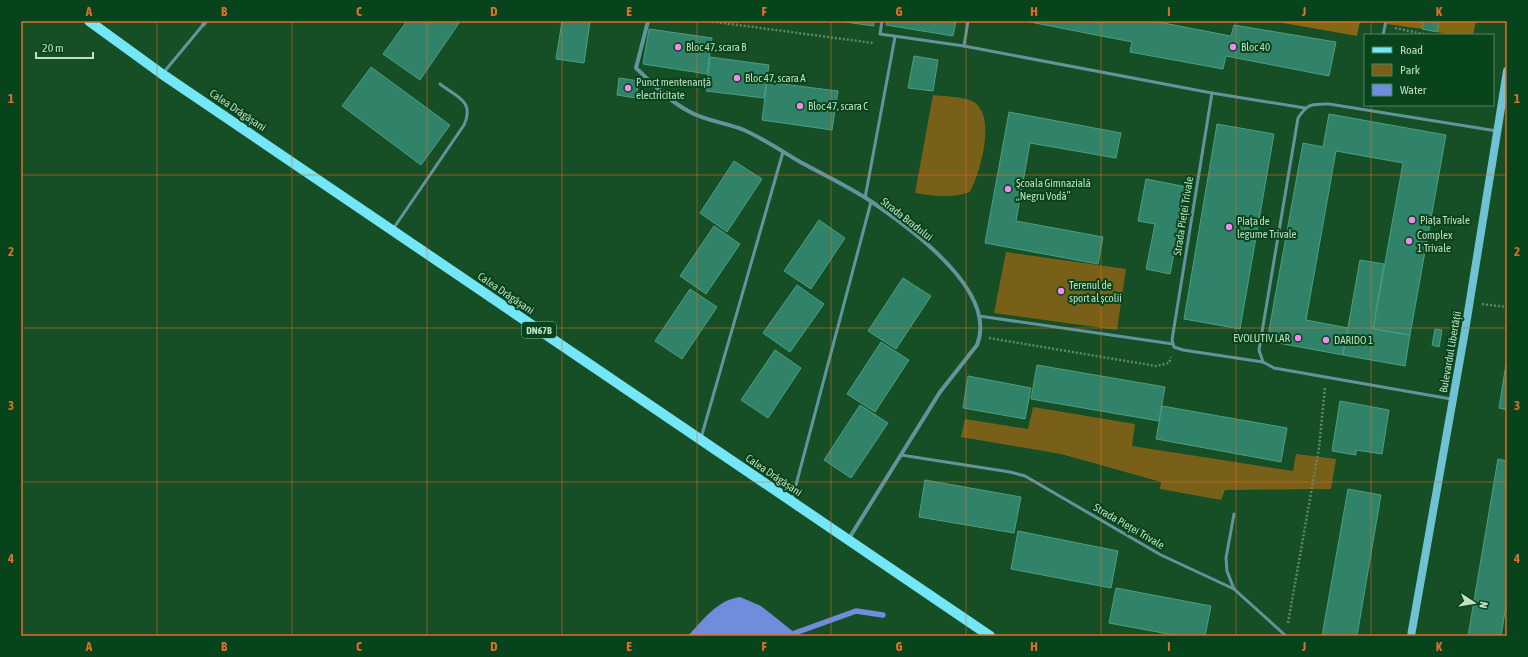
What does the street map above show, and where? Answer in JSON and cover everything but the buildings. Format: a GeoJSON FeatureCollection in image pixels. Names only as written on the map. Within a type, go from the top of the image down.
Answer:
{"type":"FeatureCollection","features":[{"type":"Feature","properties":{"kind":"main road","name":"Calea Drăgășani"},"geometry":{"type":"LineString","coordinates":[[89,21],[162,74],[990,636]]}},
{"type":"Feature","properties":{"kind":"main road","name":"Bulevardul Libertății"},"geometry":{"type":"LineString","coordinates":[[1411,636],[1453,399],[1507,75]]}},
{"type":"Feature","properties":{"kind":"street","name":"Strada Bradului"},"geometry":{"type":"LineString","coordinates":[[648,21],[636,68],[668,98],[691,113],[744,130],[865,198],[915,234],[961,278],[975,304],[979,316],[980,336]]}},
{"type":"Feature","properties":{"kind":"street"},"geometry":{"type":"LineString","coordinates":[[848,540],[940,392],[977,345],[980,336]]}},
{"type":"Feature","properties":{"kind":"lane"},"geometry":{"type":"LineString","coordinates":[[882,21],[880,34],[964,46],[1304,108]]}},
{"type":"Feature","properties":{"kind":"lane"},"geometry":{"type":"LineString","coordinates":[[964,46],[968,21]]}},
{"type":"Feature","properties":{"kind":"lane"},"geometry":{"type":"LineString","coordinates":[[1383,34],[1386,21]]}},
{"type":"Feature","properties":{"kind":"lane"},"geometry":{"type":"LineString","coordinates":[[162,74],[204,23]]}},
{"type":"Feature","properties":{"kind":"lane"},"geometry":{"type":"LineString","coordinates":[[865,198],[895,37]]}},
{"type":"Feature","properties":{"kind":"lane"},"geometry":{"type":"LineString","coordinates":[[392,230],[460,131],[467,118],[469,110],[466,103],[440,84]]}},
{"type":"Feature","properties":{"kind":"lane","name":"Strada Pieței Trivale"},"geometry":{"type":"LineString","coordinates":[[1174,345],[1172,340],[1212,92]]}},
{"type":"Feature","properties":{"kind":"lane"},"geometry":{"type":"LineString","coordinates":[[1263,362],[1259,350],[1298,118],[1304,108],[1312,104],[1329,104],[1497,131]]}},
{"type":"Feature","properties":{"kind":"lane"},"geometry":{"type":"LineString","coordinates":[[1366,110],[1368,106]]}},
{"type":"Feature","properties":{"kind":"lane"},"geometry":{"type":"LineString","coordinates":[[700,440],[783,152]]}},
{"type":"Feature","properties":{"kind":"lane"},"geometry":{"type":"LineString","coordinates":[[792,502],[871,202]]}},
{"type":"Feature","properties":{"kind":"lane"},"geometry":{"type":"LineString","coordinates":[[979,316],[1174,345],[1183,350],[1263,362],[1274,368],[1453,399]]}},
{"type":"Feature","properties":{"kind":"lane","name":"Strada Pieței Trivale"},"geometry":{"type":"LineString","coordinates":[[901,455],[1010,472],[1025,476],[1161,555],[1234,589],[1286,636]]}},
{"type":"Feature","properties":{"kind":"lane"},"geometry":{"type":"LineString","coordinates":[[1234,514],[1226,558],[1227,571],[1234,589]]}},
{"type":"Feature","properties":{"kind":"path"},"geometry":{"type":"LineString","coordinates":[[708,21],[894,46]]}},
{"type":"Feature","properties":{"kind":"path"},"geometry":{"type":"LineString","coordinates":[[1385,26],[1423,34]]}},
{"type":"Feature","properties":{"kind":"path"},"geometry":{"type":"LineString","coordinates":[[1469,302],[1507,307]]}},
{"type":"Feature","properties":{"kind":"path"},"geometry":{"type":"LineString","coordinates":[[980,336],[1156,366],[1169,363],[1174,345]]}},
{"type":"Feature","properties":{"kind":"path"},"geometry":{"type":"LineString","coordinates":[[1287,628],[1319,448],[1326,377]]}},
{"type":"Feature","properties":{"kind":"green space"},"geometry":{"type":"Polygon","coordinates":[[[933,95],[972,101],[980,108],[984,118],[985,131],[982,159],[970,192],[956,196],[936,196],[915,193],[933,95]]]}},
{"type":"Feature","properties":{"kind":"green space","name":"Terenul de sport al școlii"},"geometry":{"type":"Polygon","coordinates":[[[1006,252],[1126,269],[1117,330],[994,313],[1006,252]]]}},
{"type":"Feature","properties":{"kind":"green space"},"geometry":{"type":"Polygon","coordinates":[[[1033,407],[1135,424],[1132,446],[1293,471],[1296,454],[1336,459],[1331,489],[1225,490],[1221,500],[1160,489],[1161,482],[1061,454],[961,437],[965,419],[1028,429],[1033,407]]]}},
{"type":"Feature","properties":{"kind":"shaded area"},"geometry":{"type":"Polygon","coordinates":[[[1272,21],[1360,21],[1357,36],[1272,21]]]}},
{"type":"Feature","properties":{"kind":"shaded area"},"geometry":{"type":"Polygon","coordinates":[[[1388,21],[1424,21],[1422,29],[1387,24],[1388,21]]]}},
{"type":"Feature","properties":{"kind":"shaded area"},"geometry":{"type":"Polygon","coordinates":[[[1439,21],[1476,21],[1473,34],[1446,34],[1437,32],[1439,21]]]}},
{"type":"Feature","properties":{"kind":"water"},"geometry":{"type":"Polygon","coordinates":[[[740,597],[761,606],[795,633],[795,636],[688,636],[717,606],[740,597]]]}},
{"type":"Feature","properties":{"kind":"waterway"},"geometry":{"type":"LineString","coordinates":[[795,633],[856,611],[883,615]]}},
{"type":"Feature","properties":{"kind":"place","name":"Bloc 47, scara B"},"geometry":{"type":"Point","coordinates":[678,47]}},
{"type":"Feature","properties":{"kind":"place","name":"Bloc 40"},"geometry":{"type":"Point","coordinates":[1233,47]}},
{"type":"Feature","properties":{"kind":"place","name":"Bloc 47, scara A"},"geometry":{"type":"Point","coordinates":[737,78]}},
{"type":"Feature","properties":{"kind":"place","name":"Punct mentenanță electricitate"},"geometry":{"type":"Point","coordinates":[628,88]}},
{"type":"Feature","properties":{"kind":"place","name":"Bloc 47, scara C"},"geometry":{"type":"Point","coordinates":[800,106]}},
{"type":"Feature","properties":{"kind":"place","name":"Școala Gimnazială „Negru Vodă”"},"geometry":{"type":"Point","coordinates":[1008,189]}},
{"type":"Feature","properties":{"kind":"place","name":"Piața Trivale"},"geometry":{"type":"Point","coordinates":[1412,220]}},
{"type":"Feature","properties":{"kind":"place","name":"Piața de legume Trivale"},"geometry":{"type":"Point","coordinates":[1229,227]}},
{"type":"Feature","properties":{"kind":"place","name":"Complex 1 Trivale"},"geometry":{"type":"Point","coordinates":[1409,241]}},
{"type":"Feature","properties":{"kind":"place","name":"Terenul de sport al școlii"},"geometry":{"type":"Point","coordinates":[1061,291]}},
{"type":"Feature","properties":{"kind":"place","name":"EVOLUTIV LAR"},"geometry":{"type":"Point","coordinates":[1298,338]}},
{"type":"Feature","properties":{"kind":"place","name":"DARIDO 1"},"geometry":{"type":"Point","coordinates":[1326,340]}}]}
